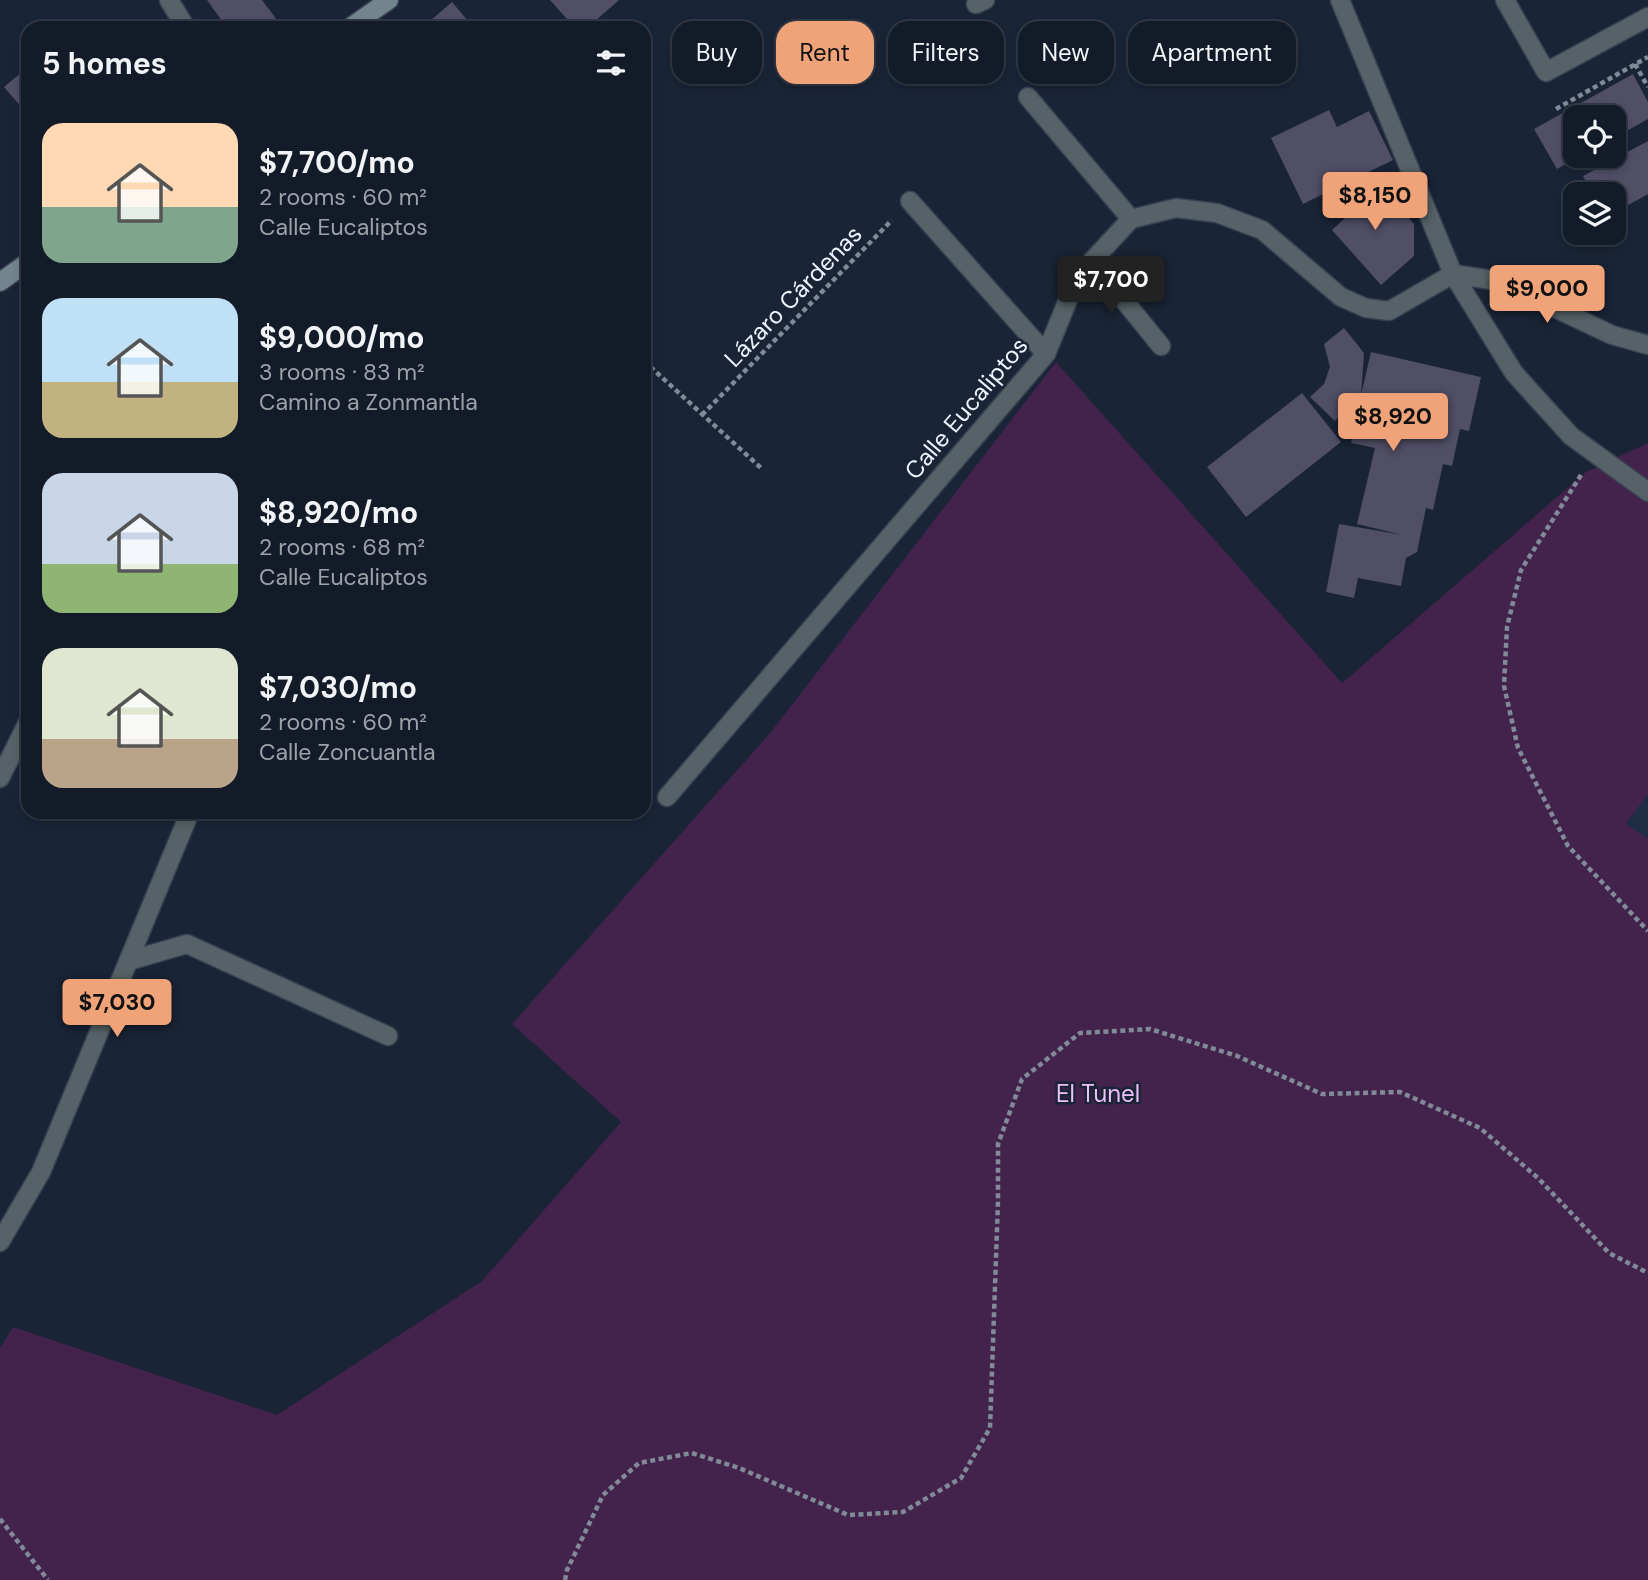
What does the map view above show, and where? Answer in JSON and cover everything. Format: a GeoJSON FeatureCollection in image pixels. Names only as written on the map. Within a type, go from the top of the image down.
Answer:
{"type":"FeatureCollection","features":[{"type":"Feature","properties":{"kind":"main road"},"geometry":{"type":"LineString","coordinates":[[359,21],[389,0]]}},
{"type":"Feature","properties":{"kind":"main road"},"geometry":{"type":"LineString","coordinates":[[0,282],[21,267]]}},
{"type":"Feature","properties":{"kind":"street"},"geometry":{"type":"LineString","coordinates":[[169,0],[182,21]]}},
{"type":"Feature","properties":{"kind":"street"},"geometry":{"type":"LineString","coordinates":[[1340,0],[1453,274],[1514,373],[1572,436],[1648,492]]}},
{"type":"Feature","properties":{"kind":"street"},"geometry":{"type":"LineString","coordinates":[[1505,0],[1546,72],[1648,17]]}},
{"type":"Feature","properties":{"kind":"street"},"geometry":{"type":"LineString","coordinates":[[1028,97],[1131,219],[1176,208],[1217,213],[1262,230],[1341,297],[1366,308],[1389,311],[1453,274],[1498,281],[1612,335],[1648,345]]}},
{"type":"Feature","properties":{"kind":"street"},"geometry":{"type":"LineString","coordinates":[[910,201],[1046,354]]}},
{"type":"Feature","properties":{"kind":"street","name":"Calle Eucaliptos"},"geometry":{"type":"LineString","coordinates":[[667,797],[1046,354],[1070,295],[1092,261],[1131,219]]}},
{"type":"Feature","properties":{"kind":"street"},"geometry":{"type":"LineString","coordinates":[[1092,261],[1161,346]]}},
{"type":"Feature","properties":{"kind":"street"},"geometry":{"type":"LineString","coordinates":[[0,778],[21,736]]}},
{"type":"Feature","properties":{"kind":"street"},"geometry":{"type":"LineString","coordinates":[[0,1242],[41,1172],[187,819]]}},
{"type":"Feature","properties":{"kind":"street"},"geometry":{"type":"LineString","coordinates":[[128,961],[187,944],[388,1036]]}},
{"type":"Feature","properties":{"kind":"path"},"geometry":{"type":"LineString","coordinates":[[1556,108],[1648,57]]}},
{"type":"Feature","properties":{"kind":"path"},"geometry":{"type":"LineString","coordinates":[[1635,64],[1648,87]]}},
{"type":"Feature","properties":{"kind":"path","name":"Lázaro Cárdenas"},"geometry":{"type":"LineString","coordinates":[[702,415],[910,201]]}},
{"type":"Feature","properties":{"kind":"path"},"geometry":{"type":"LineString","coordinates":[[651,368],[761,468]]}},
{"type":"Feature","properties":{"kind":"path"},"geometry":{"type":"LineString","coordinates":[[1595,453],[1521,570],[1507,627],[1504,686],[1518,748],[1568,846],[1648,931]]}},
{"type":"Feature","properties":{"kind":"path"},"geometry":{"type":"LineString","coordinates":[[565,1580],[567,1570],[603,1494],[639,1463],[692,1453],[739,1468],[848,1515],[903,1512],[961,1478],[990,1428],[998,1144],[1022,1079],[1080,1033],[1150,1029],[1237,1056],[1322,1094],[1400,1092],[1480,1128],[1538,1178],[1609,1253],[1648,1273]]}},
{"type":"Feature","properties":{"kind":"path"},"geometry":{"type":"LineString","coordinates":[[0,1519],[48,1580]]}},
{"type":"Feature","properties":{"kind":"shaded area"},"geometry":{"type":"Polygon","coordinates":[[[1648,794],[1648,839],[1626,824],[1648,794]]]}},
{"type":"Feature","properties":{"kind":"green space","name":"El Tunel"},"geometry":{"type":"Polygon","coordinates":[[[1056,362],[1342,683],[1586,472],[1648,443],[1648,794],[1626,824],[1648,839],[1648,1580],[0,1580],[0,1348],[13,1327],[277,1415],[482,1281],[621,1122],[512,1024],[771,732],[1056,362]]]}},
{"type":"Feature","properties":{"kind":"building"},"geometry":{"type":"Polygon","coordinates":[[[207,0],[262,0],[278,21],[222,21],[207,0]]]}},
{"type":"Feature","properties":{"kind":"building"},"geometry":{"type":"Polygon","coordinates":[[[550,0],[619,0],[595,21],[569,21],[550,0]]]}},
{"type":"Feature","properties":{"kind":"building"},"geometry":{"type":"Polygon","coordinates":[[[452,2],[468,21],[430,21],[452,2]]]}},
{"type":"Feature","properties":{"kind":"building"},"geometry":{"type":"Polygon","coordinates":[[[21,73],[21,107],[4,87],[21,73]]]}},
{"type":"Feature","properties":{"kind":"building"},"geometry":{"type":"Polygon","coordinates":[[[1633,74],[1648,102],[1648,119],[1626,131],[1626,105],[1577,105],[1633,74]]]}},
{"type":"Feature","properties":{"kind":"building"},"geometry":{"type":"Polygon","coordinates":[[[1329,110],[1337,127],[1369,111],[1393,160],[1303,204],[1271,138],[1329,110]]]}},
{"type":"Feature","properties":{"kind":"building"},"geometry":{"type":"Polygon","coordinates":[[[1563,113],[1563,166],[1557,169],[1534,129],[1563,113]]]}},
{"type":"Feature","properties":{"kind":"building"},"geometry":{"type":"Polygon","coordinates":[[[1648,141],[1648,194],[1626,206],[1626,182],[1586,182],[1583,176],[1598,168],[1626,168],[1626,153],[1648,141]]]}},
{"type":"Feature","properties":{"kind":"building"},"geometry":{"type":"Polygon","coordinates":[[[1355,181],[1377,206],[1389,195],[1414,224],[1414,256],[1381,285],[1332,230],[1345,218],[1331,202],[1355,181]]]}},
{"type":"Feature","properties":{"kind":"building"},"geometry":{"type":"Polygon","coordinates":[[[1344,328],[1364,353],[1361,395],[1335,421],[1310,397],[1324,384],[1330,367],[1324,344],[1344,328]]]}},
{"type":"Feature","properties":{"kind":"building"},"geometry":{"type":"Polygon","coordinates":[[[1371,352],[1481,377],[1469,431],[1460,429],[1452,466],[1443,464],[1433,510],[1426,508],[1417,552],[1406,558],[1401,586],[1358,578],[1354,598],[1326,592],[1339,524],[1403,535],[1357,524],[1375,448],[1351,443],[1371,352]]]}},
{"type":"Feature","properties":{"kind":"building"},"geometry":{"type":"Polygon","coordinates":[[[1302,393],[1341,442],[1246,517],[1207,467],[1302,393]]]}}]}
